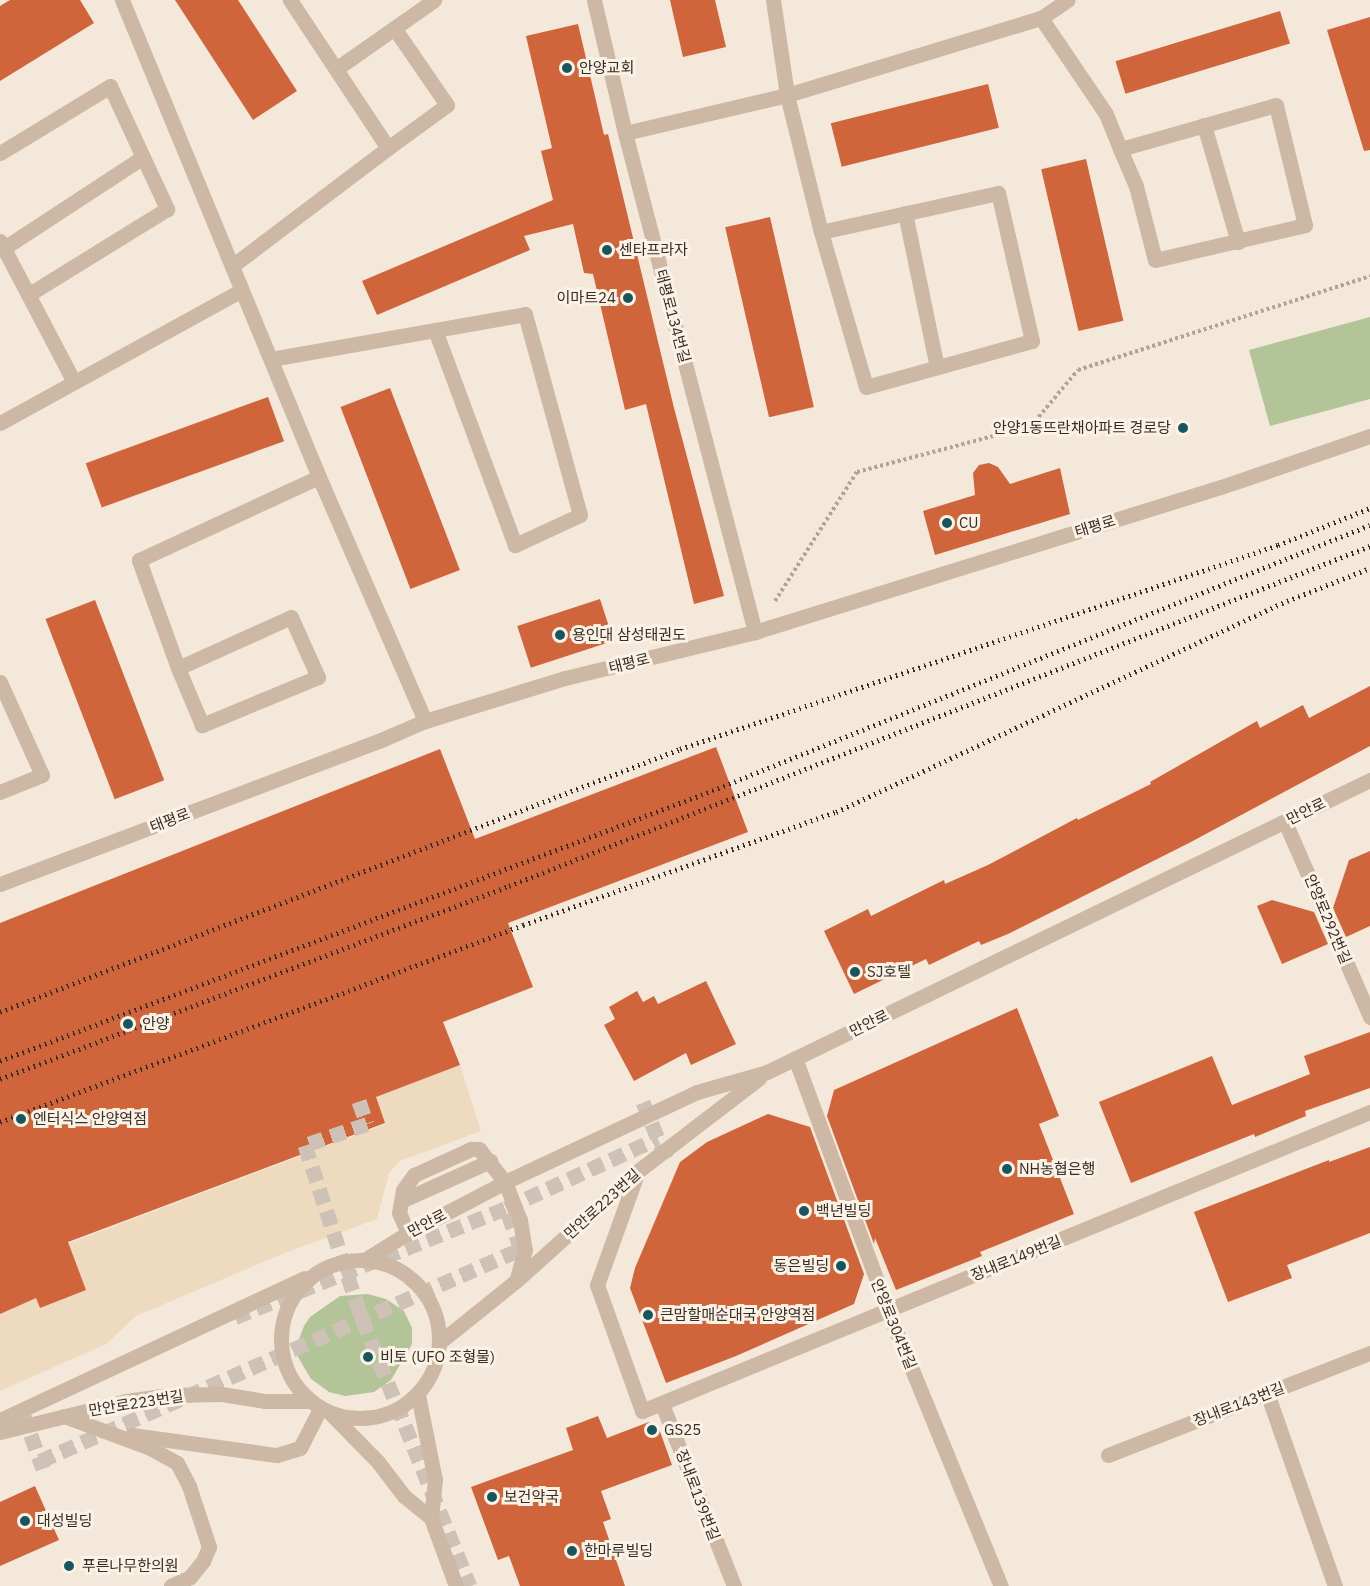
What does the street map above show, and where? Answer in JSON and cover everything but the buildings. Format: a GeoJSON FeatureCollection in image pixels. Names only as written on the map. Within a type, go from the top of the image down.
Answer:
{"type":"FeatureCollection","features":[{"type":"Feature","properties":{"kind":"street"},"geometry":{"type":"LineString","coordinates":[[122,0],[319,477],[425,721]]}},
{"type":"Feature","properties":{"kind":"street"},"geometry":{"type":"LineString","coordinates":[[290,0],[388,148]]}},
{"type":"Feature","properties":{"kind":"street"},"geometry":{"type":"LineString","coordinates":[[336,69],[434,0]]}},
{"type":"Feature","properties":{"kind":"street","name":"태평로134번길"},"geometry":{"type":"LineString","coordinates":[[594,0],[625,133],[755,632]]}},
{"type":"Feature","properties":{"kind":"street"},"geometry":{"type":"LineString","coordinates":[[773,0],[787,95],[821,232],[866,387],[1032,341],[998,193],[821,232]]}},
{"type":"Feature","properties":{"kind":"street"},"geometry":{"type":"LineString","coordinates":[[625,133],[787,95],[1041,18],[1068,0]]}},
{"type":"Feature","properties":{"kind":"street"},"geometry":{"type":"LineString","coordinates":[[1041,18],[1106,114],[1120,148],[1136,186],[1155,260],[1305,225],[1276,105],[1120,148]]}},
{"type":"Feature","properties":{"kind":"street"},"geometry":{"type":"LineString","coordinates":[[232,266],[447,105],[394,28]]}},
{"type":"Feature","properties":{"kind":"street"},"geometry":{"type":"LineString","coordinates":[[0,153],[110,86],[167,208],[28,296]]}},
{"type":"Feature","properties":{"kind":"street"},"geometry":{"type":"LineString","coordinates":[[1204,125],[1238,242]]}},
{"type":"Feature","properties":{"kind":"street"},"geometry":{"type":"LineString","coordinates":[[74,382],[2,244],[143,157]]}},
{"type":"Feature","properties":{"kind":"street"},"geometry":{"type":"LineString","coordinates":[[905,213],[938,367]]}},
{"type":"Feature","properties":{"kind":"street"},"geometry":{"type":"LineString","coordinates":[[0,423],[242,290]]}},
{"type":"Feature","properties":{"kind":"street"},"geometry":{"type":"LineString","coordinates":[[271,359],[525,314],[580,515],[515,545],[435,330]]}},
{"type":"Feature","properties":{"kind":"street","name":"태평로"},"geometry":{"type":"LineString","coordinates":[[0,884],[381,740],[425,721],[565,678],[755,632],[1221,487],[1370,436]]}},
{"type":"Feature","properties":{"kind":"street"},"geometry":{"type":"LineString","coordinates":[[178,668],[291,616],[318,677],[202,725],[178,668],[139,560],[319,477]]}},
{"type":"Feature","properties":{"kind":"street"},"geometry":{"type":"LineString","coordinates":[[0,682],[42,776],[0,792]]}},
{"type":"Feature","properties":{"kind":"street","name":"만안로"},"geometry":{"type":"LineString","coordinates":[[366,1259],[408,1233],[505,1182],[697,1092],[767,1072],[1370,780]]}},
{"type":"Feature","properties":{"kind":"street","name":"안양로292번길"},"geometry":{"type":"LineString","coordinates":[[1285,822],[1370,1017]]}},
{"type":"Feature","properties":{"kind":"street","name":"안양로304번길"},"geometry":{"type":"LineString","coordinates":[[795,1058],[888,1311],[1002,1586]]}},
{"type":"Feature","properties":{"kind":"street","name":"만안로223번길"},"geometry":{"type":"LineString","coordinates":[[440,1342],[516,1281],[638,1171],[767,1072]]}},
{"type":"Feature","properties":{"kind":"street","name":"장내로149번길"},"geometry":{"type":"LineString","coordinates":[[638,1171],[597,1285],[642,1412],[1370,1112]]}},
{"type":"Feature","properties":{"kind":"street"},"geometry":{"type":"LineString","coordinates":[[408,1233],[399,1213],[403,1190],[414,1175],[471,1149],[479,1149],[505,1182],[520,1220],[525,1250],[516,1281]]}},
{"type":"Feature","properties":{"kind":"street"},"geometry":{"type":"LineString","coordinates":[[0,1420],[315,1273],[349,1260],[366,1259],[396,1267],[420,1286],[436,1312],[440,1342],[437,1361],[430,1380],[418,1395],[392,1413],[362,1419],[320,1408]]}},
{"type":"Feature","properties":{"kind":"street"},"geometry":{"type":"LineString","coordinates":[[315,1273],[294,1294],[282,1321],[281,1350],[290,1378],[378,1462],[404,1496],[431,1518]]}},
{"type":"Feature","properties":{"kind":"street","name":"장내로143번길"},"geometry":{"type":"LineString","coordinates":[[1108,1455],[1370,1353]]}},
{"type":"Feature","properties":{"kind":"street"},"geometry":{"type":"LineString","coordinates":[[1267,1393],[1335,1586]]}},
{"type":"Feature","properties":{"kind":"street","name":"만안로223번길"},"geometry":{"type":"LineString","coordinates":[[0,1432],[126,1401],[170,1395],[221,1394],[320,1408]]}},
{"type":"Feature","properties":{"kind":"street"},"geometry":{"type":"LineString","coordinates":[[418,1395],[435,1480],[431,1518],[456,1586]]}},
{"type":"Feature","properties":{"kind":"street","name":"장내로139번길"},"geometry":{"type":"LineString","coordinates":[[662,1404],[734,1586]]}},
{"type":"Feature","properties":{"kind":"street"},"geometry":{"type":"LineString","coordinates":[[108,1432],[277,1455],[300,1448],[320,1408]]}},
{"type":"Feature","properties":{"kind":"street"},"geometry":{"type":"LineString","coordinates":[[64,1416],[150,1448],[177,1463],[189,1486],[208,1546],[203,1561],[190,1577],[171,1586]]}},
{"type":"Feature","properties":{"kind":"path"},"geometry":{"type":"LineString","coordinates":[[755,632],[857,472],[1031,426],[1078,370],[1370,276]]}},
{"type":"Feature","properties":{"kind":"green space"},"geometry":{"type":"Polygon","coordinates":[[[1370,317],[1370,399],[1270,426],[1249,350],[1370,317]]]}},
{"type":"Feature","properties":{"kind":"green space"},"geometry":{"type":"Polygon","coordinates":[[[368,1294],[386,1299],[404,1311],[412,1328],[412,1344],[391,1380],[374,1392],[345,1396],[329,1392],[311,1379],[298,1357],[298,1342],[304,1326],[310,1317],[340,1296],[368,1294]]]}},
{"type":"Feature","properties":{"kind":"shaded area"},"geometry":{"type":"Polygon","coordinates":[[[460,1065],[481,1131],[400,1161],[389,1173],[377,1219],[282,1254],[136,1316],[106,1344],[0,1391],[0,1314],[22,1261],[385,1124],[376,1097],[460,1065]]]}},
{"type":"Feature","properties":{"kind":"tunnel"},"geometry":{"type":"LineString","coordinates":[[359,1101],[367,1124],[305,1145],[362,1319],[470,1586]]}},
{"type":"Feature","properties":{"kind":"tunnel"},"geometry":{"type":"LineString","coordinates":[[643,1102],[668,1163]]}},
{"type":"Feature","properties":{"kind":"tunnel"},"geometry":{"type":"LineString","coordinates":[[235,1317],[506,1208],[658,1138]]}},
{"type":"Feature","properties":{"kind":"tunnel"},"geometry":{"type":"LineString","coordinates":[[40,1461],[521,1249],[506,1208]]}},
{"type":"Feature","properties":{"kind":"tunnel"},"geometry":{"type":"LineString","coordinates":[[23,1413],[43,1469]]}},
{"type":"Feature","properties":{"kind":"railway"},"geometry":{"type":"LineString","coordinates":[[0,1012],[680,749],[1278,545],[1370,508]]}},
{"type":"Feature","properties":{"kind":"railway"},"geometry":{"type":"LineString","coordinates":[[0,1061],[701,795],[1370,525]]}},
{"type":"Feature","properties":{"kind":"railway"},"geometry":{"type":"LineString","coordinates":[[0,1079],[509,886],[1370,546]]}},
{"type":"Feature","properties":{"kind":"railway"},"geometry":{"type":"LineString","coordinates":[[0,1122],[523,925],[836,812],[1287,601],[1370,568]]}},
{"type":"Feature","properties":{"kind":"place","name":"안양교회"},"geometry":{"type":"Point","coordinates":[567,68]}},
{"type":"Feature","properties":{"kind":"place","name":"센타프라자"},"geometry":{"type":"Point","coordinates":[607,250]}},
{"type":"Feature","properties":{"kind":"place","name":"이마트24"},"geometry":{"type":"Point","coordinates":[628,298]}},
{"type":"Feature","properties":{"kind":"place","name":"안양1동뜨란채아파트 경로당"},"geometry":{"type":"Point","coordinates":[1183,428]}},
{"type":"Feature","properties":{"kind":"place","name":"CU"},"geometry":{"type":"Point","coordinates":[947,523]}},
{"type":"Feature","properties":{"kind":"place","name":"용인대 삼성태권도"},"geometry":{"type":"Point","coordinates":[560,635]}},
{"type":"Feature","properties":{"kind":"place","name":"SJ호텔"},"geometry":{"type":"Point","coordinates":[855,972]}},
{"type":"Feature","properties":{"kind":"place","name":"안양"},"geometry":{"type":"Point","coordinates":[128,1024]}},
{"type":"Feature","properties":{"kind":"place","name":"엔터식스 안양역점"},"geometry":{"type":"Point","coordinates":[21,1119]}},
{"type":"Feature","properties":{"kind":"place","name":"NH농협은행"},"geometry":{"type":"Point","coordinates":[1007,1169]}},
{"type":"Feature","properties":{"kind":"place","name":"백년빌딩"},"geometry":{"type":"Point","coordinates":[804,1211]}},
{"type":"Feature","properties":{"kind":"place","name":"동은빌딩"},"geometry":{"type":"Point","coordinates":[841,1266]}},
{"type":"Feature","properties":{"kind":"place","name":"큰맘할매순대국 안양역점"},"geometry":{"type":"Point","coordinates":[648,1315]}},
{"type":"Feature","properties":{"kind":"place","name":"비토 (UFO 조형물)"},"geometry":{"type":"Point","coordinates":[368,1357]}},
{"type":"Feature","properties":{"kind":"place","name":"GS25"},"geometry":{"type":"Point","coordinates":[652,1430]}},
{"type":"Feature","properties":{"kind":"place","name":"보건약국"},"geometry":{"type":"Point","coordinates":[492,1497]}},
{"type":"Feature","properties":{"kind":"place","name":"대성빌딩"},"geometry":{"type":"Point","coordinates":[25,1521]}},
{"type":"Feature","properties":{"kind":"place","name":"한마루빌딩"},"geometry":{"type":"Point","coordinates":[572,1551]}},
{"type":"Feature","properties":{"kind":"place","name":"푸른나무한의원"},"geometry":{"type":"Point","coordinates":[69,1566]}}]}
